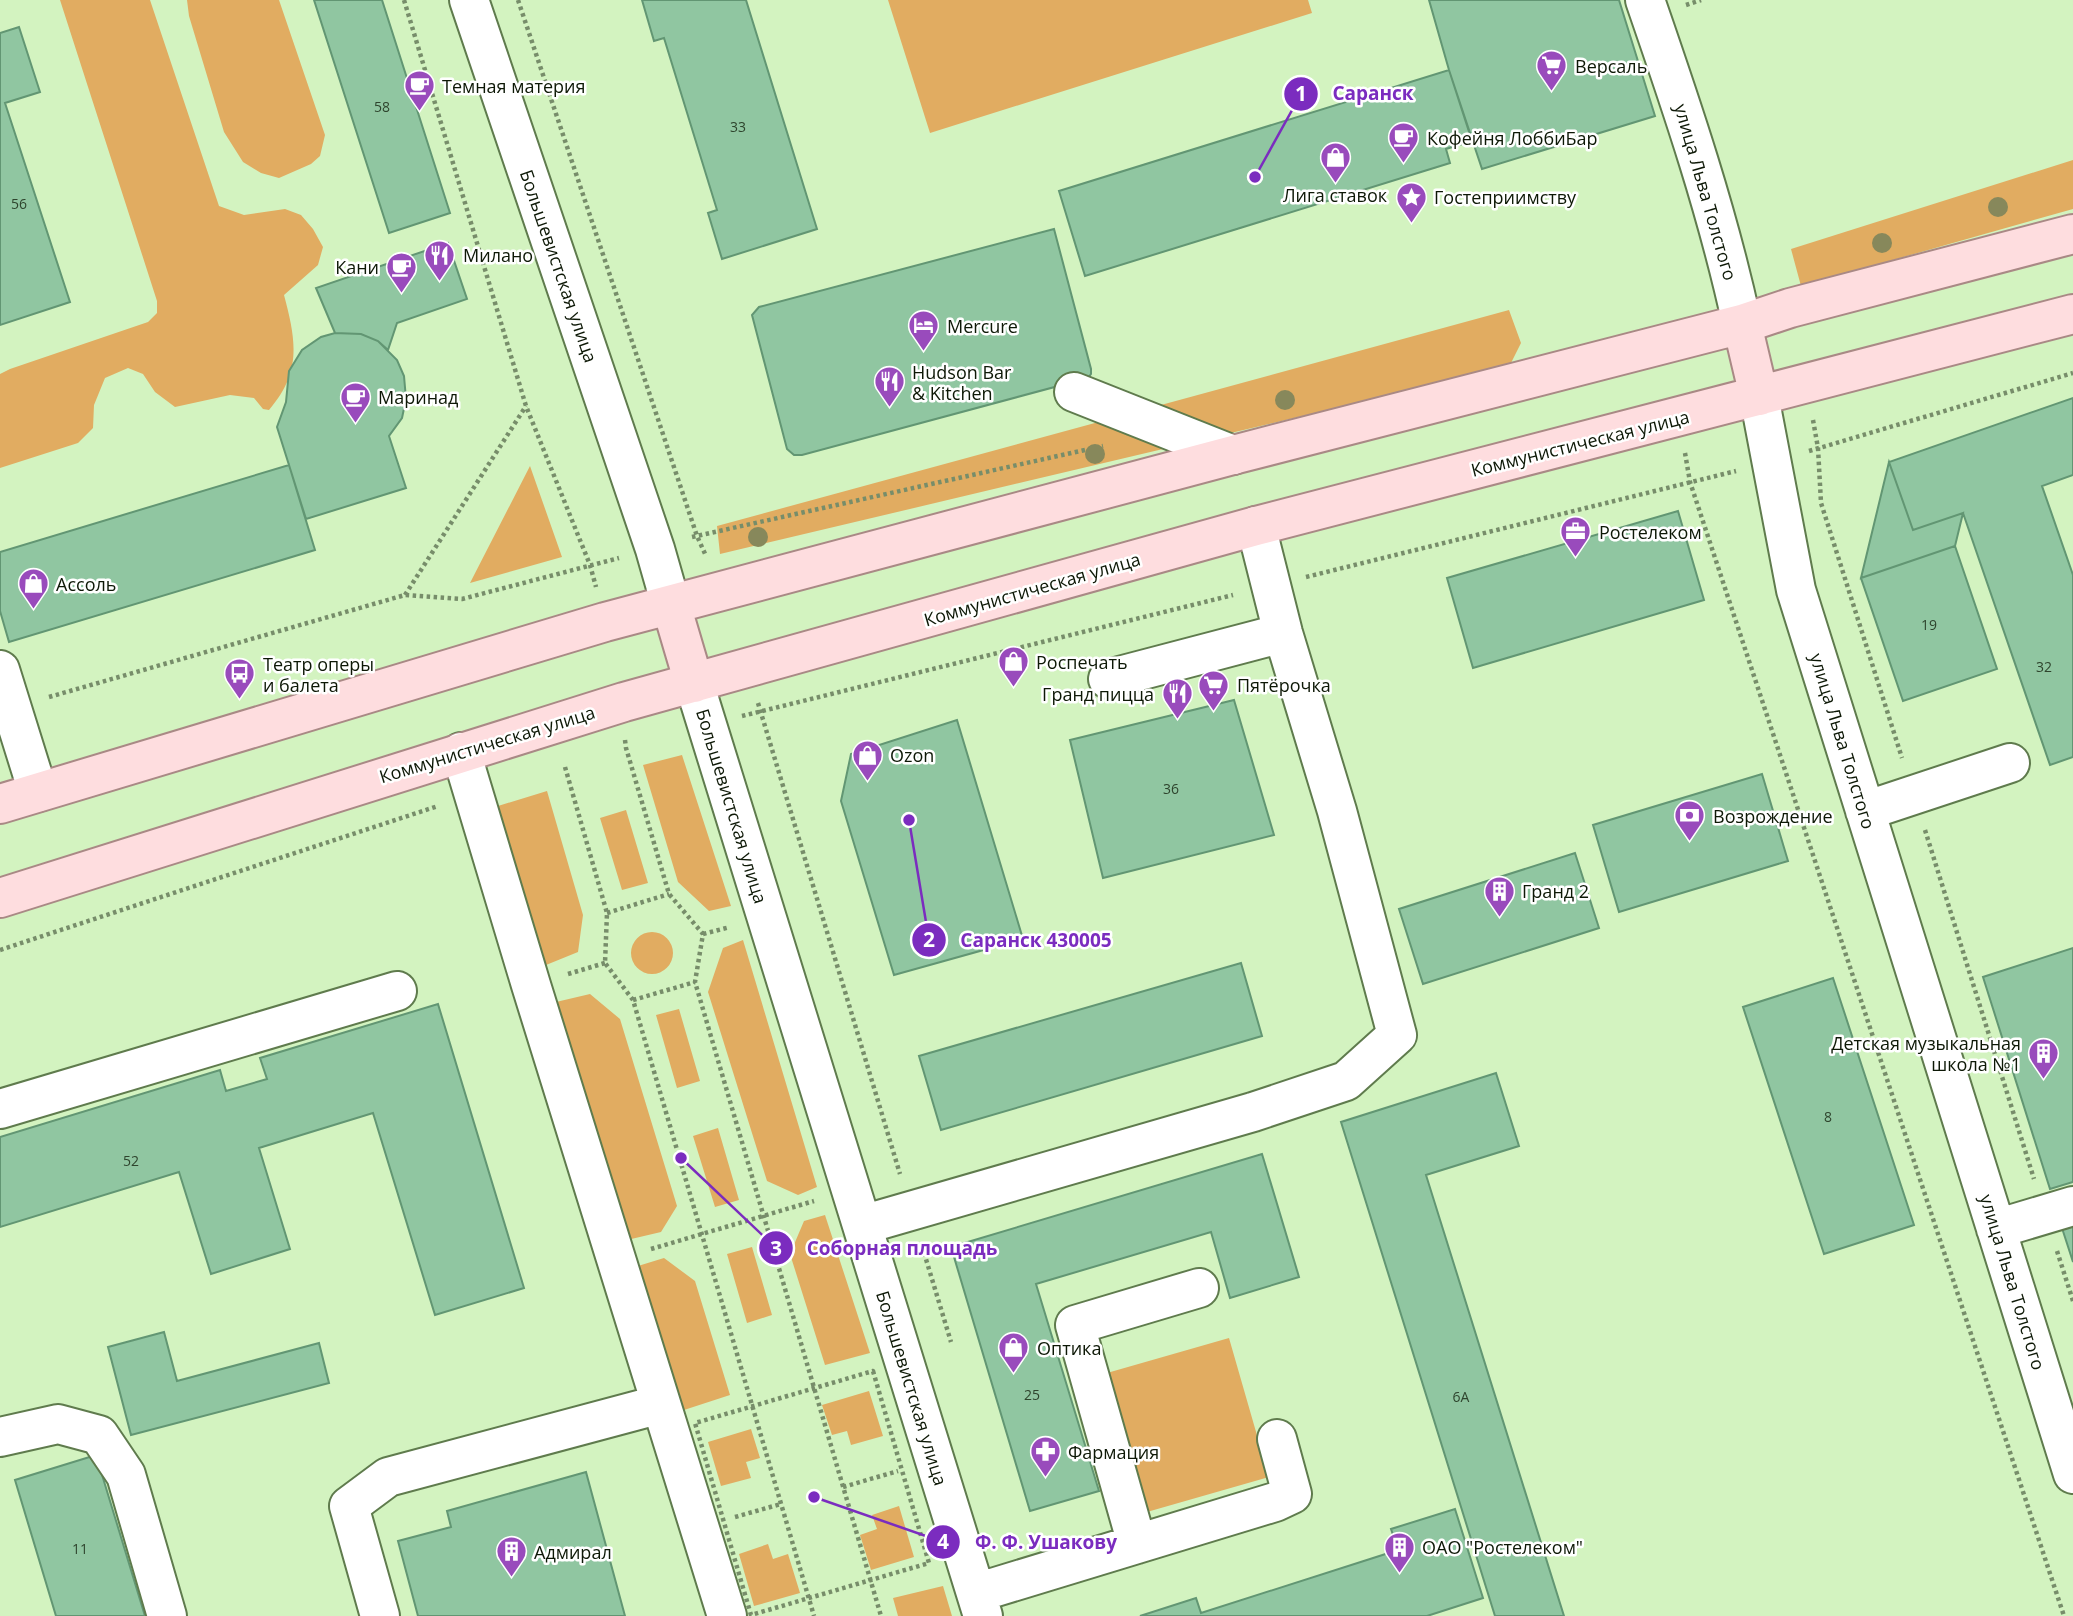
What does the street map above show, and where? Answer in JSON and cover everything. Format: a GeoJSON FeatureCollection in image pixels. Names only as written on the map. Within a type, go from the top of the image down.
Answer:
{"type":"FeatureCollection","features":[{"type":"Feature","properties":{"kind":"main road"},"geometry":{"type":"LineString","coordinates":[[0,804],[605,622],[1742,324],[1790,308],[2073,234]]}},
{"type":"Feature","properties":{"kind":"main road","name":"Коммунистическая улица"},"geometry":{"type":"LineString","coordinates":[[0,898],[624,702],[1256,526],[2073,314]]}},
{"type":"Feature","properties":{"kind":"main road","name":"улица Льва Толстого"},"geometry":{"type":"LineString","coordinates":[[1742,324],[1759,396]]}},
{"type":"Feature","properties":{"kind":"main road","name":"Большевистская улица"},"geometry":{"type":"LineString","coordinates":[[671,605],[694,683]]}},
{"type":"Feature","properties":{"kind":"street","name":"Большевистская улица"},"geometry":{"type":"LineString","coordinates":[[469,0],[655,549],[671,605]]}},
{"type":"Feature","properties":{"kind":"street","name":"улица Льва Толстого"},"geometry":{"type":"LineString","coordinates":[[1645,0],[1714,209],[1742,324]]}},
{"type":"Feature","properties":{"kind":"street"},"geometry":{"type":"LineString","coordinates":[[1074,392],[1234,455]]}},
{"type":"Feature","properties":{"kind":"street","name":"улица Льва Толстого"},"geometry":{"type":"LineString","coordinates":[[1759,396],[1796,590],[2073,1474]]}},
{"type":"Feature","properties":{"kind":"street"},"geometry":{"type":"LineString","coordinates":[[856,1208],[1252,1112],[1346,1081],[1397,1035],[1337,811],[1283,633],[1256,526]]}},
{"type":"Feature","properties":{"kind":"street"},"geometry":{"type":"LineString","coordinates":[[1108,679],[1283,633]]}},
{"type":"Feature","properties":{"kind":"street"},"geometry":{"type":"LineString","coordinates":[[0,670],[38,792]]}},
{"type":"Feature","properties":{"kind":"street","name":"Большевистская улица"},"geometry":{"type":"LineString","coordinates":[[694,683],[979,1605]]}},
{"type":"Feature","properties":{"kind":"street"},"geometry":{"type":"LineString","coordinates":[[461,752],[727,1616]]}},
{"type":"Feature","properties":{"kind":"street"},"geometry":{"type":"LineString","coordinates":[[1866,811],[2010,762]]}},
{"type":"Feature","properties":{"kind":"street"},"geometry":{"type":"LineString","coordinates":[[0,1109],[397,991]]}},
{"type":"Feature","properties":{"kind":"street"},"geometry":{"type":"LineString","coordinates":[[1996,1229],[2073,1206]]}},
{"type":"Feature","properties":{"kind":"street"},"geometry":{"type":"LineString","coordinates":[[1137,1544],[1075,1325],[1199,1288]]}},
{"type":"Feature","properties":{"kind":"street"},"geometry":{"type":"LineString","coordinates":[[380,1616],[349,1506],[388,1477],[661,1404]]}},
{"type":"Feature","properties":{"kind":"street"},"geometry":{"type":"LineString","coordinates":[[0,1437],[58,1424],[99,1435],[126,1475],[167,1616]]}},
{"type":"Feature","properties":{"kind":"street"},"geometry":{"type":"LineString","coordinates":[[979,1605],[1137,1544],[1275,1502],[1292,1494],[1277,1439]]}},
{"type":"Feature","properties":{"kind":"path"},"geometry":{"type":"LineString","coordinates":[[404,0],[526,406],[590,565],[605,622]]}},
{"type":"Feature","properties":{"kind":"path"},"geometry":{"type":"LineString","coordinates":[[1771,462],[2073,373]]}},
{"type":"Feature","properties":{"kind":"path"},"geometry":{"type":"LineString","coordinates":[[405,595],[526,406]]}},
{"type":"Feature","properties":{"kind":"path"},"geometry":{"type":"LineString","coordinates":[[1679,418],[1690,482],[2064,1616]]}},
{"type":"Feature","properties":{"kind":"path"},"geometry":{"type":"LineString","coordinates":[[12,707],[405,595],[462,599],[697,536],[1103,446]]}},
{"type":"Feature","properties":{"kind":"path"},"geometry":{"type":"LineString","coordinates":[[624,702],[626,748],[669,894],[704,934],[695,982],[881,1616]]}},
{"type":"Feature","properties":{"kind":"path"},"geometry":{"type":"LineString","coordinates":[[565,767],[607,913],[605,963],[633,1000],[814,1616]]}},
{"type":"Feature","properties":{"kind":"path"},"geometry":{"type":"LineString","coordinates":[[0,950],[473,794]]}},
{"type":"Feature","properties":{"kind":"path"},"geometry":{"type":"LineString","coordinates":[[607,913],[669,894]]}},
{"type":"Feature","properties":{"kind":"path"},"geometry":{"type":"LineString","coordinates":[[633,1000],[695,982]]}},
{"type":"Feature","properties":{"kind":"path"},"geometry":{"type":"LineString","coordinates":[[616,1259],[763,1216],[856,1208]]}},
{"type":"Feature","properties":{"kind":"path"},"geometry":{"type":"LineString","coordinates":[[873,1371],[929,1563],[751,1615],[695,1423],[814,1388],[873,1371]]}},
{"type":"Feature","properties":{"kind":"path"},"geometry":{"type":"LineString","coordinates":[[843,1487],[902,1469]]}},
{"type":"Feature","properties":{"kind":"path"},"geometry":{"type":"LineString","coordinates":[[724,1520],[781,1504]]}},
{"type":"Feature","properties":{"kind":"shaded area"},"geometry":{"type":"Polygon","coordinates":[[[60,0],[150,0],[219,206],[244,215],[285,209],[301,215],[323,247],[318,265],[284,295],[291,327],[293,355],[287,382],[269,410],[263,409],[254,398],[230,395],[175,407],[155,392],[143,374],[128,368],[105,378],[94,405],[93,428],[78,443],[0,468],[0,374],[148,322],[157,313],[157,301],[60,0]]]}},
{"type":"Feature","properties":{"kind":"shaded area"},"geometry":{"type":"Polygon","coordinates":[[[187,0],[279,0],[325,135],[320,156],[311,164],[279,178],[261,173],[243,162],[224,132],[189,16],[187,0]]]}},
{"type":"Feature","properties":{"kind":"shaded area"},"geometry":{"type":"Polygon","coordinates":[[[888,0],[1308,0],[1312,13],[930,133],[888,0]]]}},
{"type":"Feature","properties":{"kind":"shaded area"},"geometry":{"type":"Polygon","coordinates":[[[2073,160],[2073,209],[1801,286],[1791,249],[2073,160]]]}},
{"type":"Feature","properties":{"kind":"shaded area"},"geometry":{"type":"Polygon","coordinates":[[[1509,310],[1521,343],[1509,367],[720,554],[717,526],[1509,310]]]}},
{"type":"Feature","properties":{"kind":"shaded area"},"geometry":{"type":"Polygon","coordinates":[[[530,466],[562,557],[470,583],[530,466]]]}},
{"type":"Feature","properties":{"kind":"shaded area"},"geometry":{"type":"Polygon","coordinates":[[[682,755],[731,906],[709,911],[678,882],[643,765],[682,755]]]}},
{"type":"Feature","properties":{"kind":"shaded area"},"geometry":{"type":"Polygon","coordinates":[[[547,791],[583,915],[578,952],[546,965],[498,806],[547,791]]]}},
{"type":"Feature","properties":{"kind":"shaded area"},"geometry":{"type":"Polygon","coordinates":[[[626,810],[648,883],[622,890],[600,818],[626,810]]]}},
{"type":"Feature","properties":{"kind":"shaded area"},"geometry":{"type":"Polygon","coordinates":[[[652,932],[667,938],[673,953],[667,968],[652,974],[637,968],[631,953],[637,938],[652,932]]]}},
{"type":"Feature","properties":{"kind":"shaded area"},"geometry":{"type":"Polygon","coordinates":[[[743,940],[817,1187],[798,1195],[767,1181],[708,992],[723,948],[743,940]]]}},
{"type":"Feature","properties":{"kind":"shaded area"},"geometry":{"type":"Polygon","coordinates":[[[590,994],[620,1019],[677,1206],[661,1232],[627,1240],[556,1002],[590,994]]]}},
{"type":"Feature","properties":{"kind":"shaded area"},"geometry":{"type":"Polygon","coordinates":[[[679,1009],[700,1081],[677,1088],[656,1015],[679,1009]]]}},
{"type":"Feature","properties":{"kind":"shaded area"},"geometry":{"type":"Polygon","coordinates":[[[718,1128],[739,1200],[715,1207],[693,1136],[718,1128]]]}},
{"type":"Feature","properties":{"kind":"shaded area"},"geometry":{"type":"Polygon","coordinates":[[[825,1215],[870,1353],[825,1365],[790,1254],[804,1221],[825,1215]]]}},
{"type":"Feature","properties":{"kind":"shaded area"},"geometry":{"type":"Polygon","coordinates":[[[752,1247],[772,1315],[747,1323],[727,1254],[752,1247]]]}},
{"type":"Feature","properties":{"kind":"shaded area"},"geometry":{"type":"Polygon","coordinates":[[[664,1258],[695,1281],[730,1395],[684,1410],[638,1266],[664,1258]]]}},
{"type":"Feature","properties":{"kind":"shaded area"},"geometry":{"type":"Polygon","coordinates":[[[1229,1338],[1269,1477],[1140,1514],[1100,1375],[1229,1338]]]}},
{"type":"Feature","properties":{"kind":"shaded area"},"geometry":{"type":"Polygon","coordinates":[[[869,1391],[883,1436],[851,1445],[847,1431],[832,1435],[822,1405],[869,1391]]]}},
{"type":"Feature","properties":{"kind":"shaded area"},"geometry":{"type":"Polygon","coordinates":[[[751,1429],[760,1458],[746,1462],[751,1478],[721,1486],[708,1442],[751,1429]]]}},
{"type":"Feature","properties":{"kind":"shaded area"},"geometry":{"type":"Polygon","coordinates":[[[899,1506],[914,1557],[871,1570],[860,1535],[877,1529],[872,1515],[899,1506]]]}},
{"type":"Feature","properties":{"kind":"shaded area"},"geometry":{"type":"Polygon","coordinates":[[[768,1544],[773,1559],[788,1554],[800,1593],[754,1606],[739,1554],[768,1544]]]}},
{"type":"Feature","properties":{"kind":"shaded area"},"geometry":{"type":"Polygon","coordinates":[[[943,1586],[952,1616],[898,1616],[893,1598],[943,1586]]]}},
{"type":"Feature","properties":{"kind":"building"},"geometry":{"type":"Polygon","coordinates":[[[314,0],[382,0],[450,213],[389,233],[314,0]]]}},
{"type":"Feature","properties":{"kind":"building"},"geometry":{"type":"Polygon","coordinates":[[[642,0],[746,0],[817,229],[722,259],[708,213],[717,210],[664,38],[654,41],[642,0]]]}},
{"type":"Feature","properties":{"kind":"building","name":"Версаль"},"geometry":{"type":"Polygon","coordinates":[[[1429,0],[1619,0],[1655,116],[1482,169],[1429,0]]]}},
{"type":"Feature","properties":{"kind":"building"},"geometry":{"type":"Polygon","coordinates":[[[19,27],[40,92],[5,103],[70,302],[0,325],[0,33],[19,27]]]}},
{"type":"Feature","properties":{"kind":"building"},"geometry":{"type":"Polygon","coordinates":[[[1449,70],[1472,141],[1446,149],[1450,163],[1085,276],[1059,191],[1449,70]]]}},
{"type":"Feature","properties":{"kind":"building","name":"Mercure"},"geometry":{"type":"Polygon","coordinates":[[[1054,229],[1091,369],[1088,378],[802,455],[794,455],[787,449],[752,315],[759,307],[1054,229]]]}},
{"type":"Feature","properties":{"kind":"building"},"geometry":{"type":"Polygon","coordinates":[[[448,243],[467,299],[397,323],[388,350],[378,341],[361,334],[335,333],[316,288],[448,243]]]}},
{"type":"Feature","properties":{"kind":"building"},"geometry":{"type":"Polygon","coordinates":[[[335,333],[361,334],[378,341],[397,360],[404,376],[406,399],[402,418],[389,436],[406,488],[306,519],[277,427],[286,402],[289,371],[302,350],[321,337],[335,333]]]}},
{"type":"Feature","properties":{"kind":"building"},"geometry":{"type":"Polygon","coordinates":[[[2073,398],[2073,475],[2042,486],[2073,575],[2073,757],[2050,765],[1963,513],[1913,530],[1889,462],[2073,398]]]}},
{"type":"Feature","properties":{"kind":"building"},"geometry":{"type":"Polygon","coordinates":[[[1889,462],[1913,530],[1963,513],[1955,546],[1861,578],[1889,462]]]}},
{"type":"Feature","properties":{"kind":"building"},"geometry":{"type":"Polygon","coordinates":[[[289,465],[315,550],[9,642],[0,611],[0,552],[289,465]]]}},
{"type":"Feature","properties":{"kind":"building"},"geometry":{"type":"Polygon","coordinates":[[[1678,511],[1704,600],[1473,668],[1447,578],[1678,511]]]}},
{"type":"Feature","properties":{"kind":"building"},"geometry":{"type":"Polygon","coordinates":[[[1955,546],[1997,669],[1903,701],[1861,578],[1955,546]]]}},
{"type":"Feature","properties":{"kind":"building"},"geometry":{"type":"Polygon","coordinates":[[[1234,700],[1274,835],[1103,878],[1070,740],[1234,700]]]}},
{"type":"Feature","properties":{"kind":"building"},"geometry":{"type":"Polygon","coordinates":[[[957,720],[1023,939],[894,975],[841,801],[851,754],[957,720]]]}},
{"type":"Feature","properties":{"kind":"building","name":"Возрождение"},"geometry":{"type":"Polygon","coordinates":[[[1762,774],[1788,861],[1619,912],[1593,825],[1762,774]]]}},
{"type":"Feature","properties":{"kind":"building","name":"Гранд 2"},"geometry":{"type":"Polygon","coordinates":[[[1575,853],[1599,928],[1423,984],[1399,909],[1575,853]]]}},
{"type":"Feature","properties":{"kind":"building","name":"Детская музыкальная школа №1"},"geometry":{"type":"Polygon","coordinates":[[[2073,948],[2073,1182],[2050,1189],[1983,977],[2073,948]]]}},
{"type":"Feature","properties":{"kind":"building"},"geometry":{"type":"Polygon","coordinates":[[[1241,963],[1262,1036],[941,1130],[919,1056],[1241,963]]]}},
{"type":"Feature","properties":{"kind":"building"},"geometry":{"type":"Polygon","coordinates":[[[1833,978],[1914,1225],[1824,1254],[1743,1007],[1833,978]]]}},
{"type":"Feature","properties":{"kind":"building"},"geometry":{"type":"Polygon","coordinates":[[[438,1004],[524,1288],[435,1315],[373,1113],[259,1148],[290,1249],[211,1274],[179,1172],[0,1227],[0,1137],[220,1070],[226,1091],[267,1079],[260,1058],[438,1004]]]}},
{"type":"Feature","properties":{"kind":"building"},"geometry":{"type":"Polygon","coordinates":[[[1496,1073],[1519,1146],[1426,1175],[1564,1616],[1495,1616],[1341,1122],[1496,1073]]]}},
{"type":"Feature","properties":{"kind":"building"},"geometry":{"type":"Polygon","coordinates":[[[1262,1154],[1299,1277],[1230,1298],[1211,1232],[1036,1284],[1099,1491],[1030,1511],[951,1247],[1262,1154]]]}},
{"type":"Feature","properties":{"kind":"building"},"geometry":{"type":"Polygon","coordinates":[[[2073,1221],[2073,1262],[2061,1225],[2073,1221]]]}},
{"type":"Feature","properties":{"kind":"building"},"geometry":{"type":"Polygon","coordinates":[[[164,1332],[177,1381],[319,1343],[329,1383],[131,1435],[108,1347],[164,1332]]]}},
{"type":"Feature","properties":{"kind":"building"},"geometry":{"type":"Polygon","coordinates":[[[96,1455],[145,1616],[56,1616],[15,1480],[96,1455]]]}},
{"type":"Feature","properties":{"kind":"building","name":"Адмирал"},"geometry":{"type":"Polygon","coordinates":[[[586,1472],[625,1616],[418,1616],[398,1541],[451,1527],[447,1511],[586,1472]]]}},
{"type":"Feature","properties":{"kind":"building","name":"ОАО \"Ростелеком\""},"geometry":{"type":"Polygon","coordinates":[[[1455,1509],[1483,1598],[1427,1616],[1140,1616],[1196,1598],[1201,1613],[1398,1550],[1391,1529],[1455,1509]]]}},
{"type":"Feature","properties":{"kind":"place","name":"Версаль"},"geometry":{"type":"Point","coordinates":[1552,93]}},
{"type":"Feature","properties":{"kind":"place","name":"Темная материя"},"geometry":{"type":"Point","coordinates":[419,113]}},
{"type":"Feature","properties":{"kind":"place","name":"Кофейня ЛоббиБар"},"geometry":{"type":"Point","coordinates":[1404,165]}},
{"type":"Feature","properties":{"kind":"place","name":"Саранск"},"geometry":{"type":"Point","coordinates":[1255,177]}},
{"type":"Feature","properties":{"kind":"place","name":"Лига ставок"},"geometry":{"type":"Point","coordinates":[1335,184]}},
{"type":"Feature","properties":{"kind":"place","name":"Гостеприимству"},"geometry":{"type":"Point","coordinates":[1411,224]}},
{"type":"Feature","properties":{"kind":"place","name":"Милано"},"geometry":{"type":"Point","coordinates":[440,282]}},
{"type":"Feature","properties":{"kind":"place","name":"Кани"},"geometry":{"type":"Point","coordinates":[402,294]}},
{"type":"Feature","properties":{"kind":"place","name":"Mercure"},"geometry":{"type":"Point","coordinates":[924,353]}},
{"type":"Feature","properties":{"kind":"place","name":"Hudson Bar & Kitchen"},"geometry":{"type":"Point","coordinates":[889,409]}},
{"type":"Feature","properties":{"kind":"place","name":"Маринад"},"geometry":{"type":"Point","coordinates":[355,424]}},
{"type":"Feature","properties":{"kind":"place","name":"Ростелеком"},"geometry":{"type":"Point","coordinates":[1576,559]}},
{"type":"Feature","properties":{"kind":"place","name":"Ассоль"},"geometry":{"type":"Point","coordinates":[33,611]}},
{"type":"Feature","properties":{"kind":"place","name":"Роспечать"},"geometry":{"type":"Point","coordinates":[1013,689]}},
{"type":"Feature","properties":{"kind":"place","name":"Театр оперы и балета"},"geometry":{"type":"Point","coordinates":[240,701]}},
{"type":"Feature","properties":{"kind":"place","name":"Пятёрочка"},"geometry":{"type":"Point","coordinates":[1214,712]}},
{"type":"Feature","properties":{"kind":"place","name":"Гранд пицца"},"geometry":{"type":"Point","coordinates":[1177,721]}},
{"type":"Feature","properties":{"kind":"place","name":"Ozon"},"geometry":{"type":"Point","coordinates":[867,782]}},
{"type":"Feature","properties":{"kind":"place","name":"Саранск 430005"},"geometry":{"type":"Point","coordinates":[909,820]}},
{"type":"Feature","properties":{"kind":"place","name":"Возрождение"},"geometry":{"type":"Point","coordinates":[1690,843]}},
{"type":"Feature","properties":{"kind":"place","name":"Гранд 2"},"geometry":{"type":"Point","coordinates":[1499,918]}},
{"type":"Feature","properties":{"kind":"place","name":"Детская музыкальная школа №1"},"geometry":{"type":"Point","coordinates":[2044,1080]}},
{"type":"Feature","properties":{"kind":"place","name":"Соборная площадь"},"geometry":{"type":"Point","coordinates":[681,1158]}},
{"type":"Feature","properties":{"kind":"place","name":"Оптика"},"geometry":{"type":"Point","coordinates":[1014,1375]}},
{"type":"Feature","properties":{"kind":"place","name":"Фармация"},"geometry":{"type":"Point","coordinates":[1045,1479]}},
{"type":"Feature","properties":{"kind":"place","name":"Ф. Ф. Ушакову"},"geometry":{"type":"Point","coordinates":[814,1497]}},
{"type":"Feature","properties":{"kind":"place","name":"ОАО \"Ростелеком\""},"geometry":{"type":"Point","coordinates":[1399,1574]}},
{"type":"Feature","properties":{"kind":"place","name":"Адмирал"},"geometry":{"type":"Point","coordinates":[511,1579]}}]}
